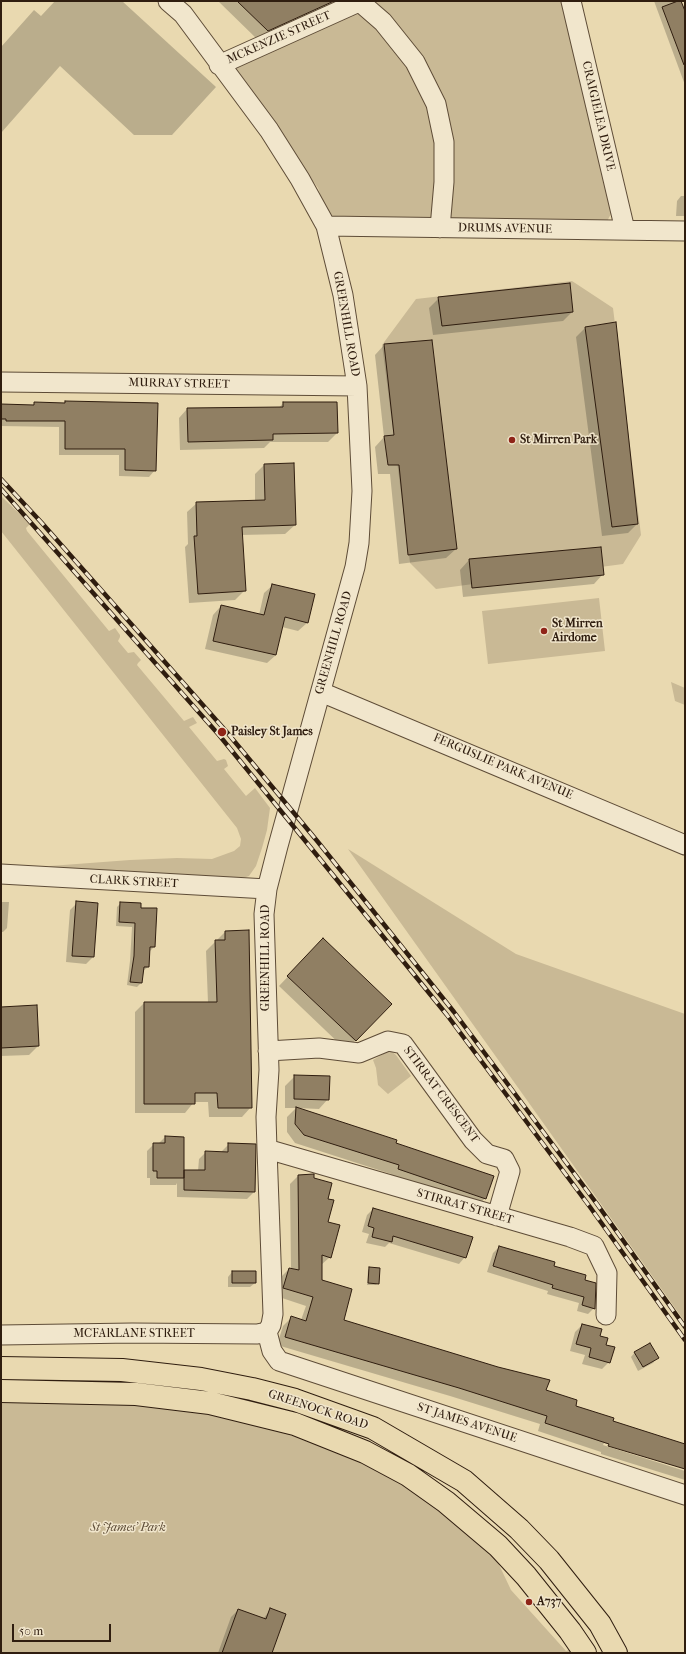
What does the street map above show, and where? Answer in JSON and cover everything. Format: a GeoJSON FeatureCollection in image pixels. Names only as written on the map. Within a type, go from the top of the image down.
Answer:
{"type":"FeatureCollection","features":[{"type":"Feature","properties":{"kind":"main road","name":"GREENOCK ROAD"},"geometry":{"type":"LineString","coordinates":[[1,1368],[122,1370],[202,1379],[252,1389],[295,1400],[374,1428],[464,1481],[519,1529],[549,1560],[600,1624],[616,1653]]}},
{"type":"Feature","properties":{"kind":"main road","name":"GREENOCK ROAD"},"geometry":{"type":"LineString","coordinates":[[1,1391],[136,1394],[210,1403],[295,1424],[366,1452],[408,1475],[440,1498],[498,1546],[526,1576],[570,1631],[585,1653]]}},
{"type":"Feature","properties":{"kind":"street","name":"GREENHILL ROAD"},"geometry":{"type":"LineString","coordinates":[[168,1],[183,14],[272,136],[300,179],[326,226],[343,295],[357,386],[362,491],[359,543],[355,567],[267,889],[264,914],[268,1050],[266,1149],[273,1314],[271,1325],[267,1332]]}},
{"type":"Feature","properties":{"kind":"street","name":"MCKENZIE STREET"},"geometry":{"type":"LineString","coordinates":[[219,65],[361,1]]}},
{"type":"Feature","properties":{"kind":"street"},"geometry":{"type":"LineString","coordinates":[[361,1],[384,22],[415,62],[436,104],[444,142],[444,182],[440,228]]}},
{"type":"Feature","properties":{"kind":"street","name":"CRAIGIELEA DRIVE"},"geometry":{"type":"LineString","coordinates":[[572,1],[626,230]]}},
{"type":"Feature","properties":{"kind":"street","name":"DRUMS AVENUE"},"geometry":{"type":"LineString","coordinates":[[326,226],[685,231]]}},
{"type":"Feature","properties":{"kind":"street","name":"MURRAY STREET"},"geometry":{"type":"LineString","coordinates":[[1,382],[357,386]]}},
{"type":"Feature","properties":{"kind":"street","name":"FERGUSLIE PARK AVENUE"},"geometry":{"type":"LineString","coordinates":[[321,692],[685,844]]}},
{"type":"Feature","properties":{"kind":"street","name":"CLARK STREET"},"geometry":{"type":"LineString","coordinates":[[1,874],[267,889]]}},
{"type":"Feature","properties":{"kind":"street","name":"STIRRAT CRESCENT"},"geometry":{"type":"LineString","coordinates":[[268,1050],[319,1048],[359,1053],[388,1041],[403,1044],[473,1140],[487,1154],[504,1159],[510,1171],[497,1216]]}},
{"type":"Feature","properties":{"kind":"street","name":"STIRRAT STREET"},"geometry":{"type":"LineString","coordinates":[[266,1149],[570,1237],[594,1246],[607,1273],[606,1315]]}},
{"type":"Feature","properties":{"kind":"street","name":"MCFARLANE STREET"},"geometry":{"type":"LineString","coordinates":[[1,1335],[132,1333],[257,1334],[267,1332]]}},
{"type":"Feature","properties":{"kind":"street","name":"ST JAMES AVENUE"},"geometry":{"type":"LineString","coordinates":[[267,1332],[272,1351],[279,1361],[685,1495]]}},
{"type":"Feature","properties":{"kind":"green space"},"geometry":{"type":"Polygon","coordinates":[[[377,1],[564,1],[612,212],[605,225],[329,221],[318,188],[229,67],[377,1]]]}},
{"type":"Feature","properties":{"kind":"green space","name":"St Mirren Park"},"geometry":{"type":"Polygon","coordinates":[[[572,281],[613,308],[641,535],[623,564],[436,589],[410,563],[382,345],[416,299],[572,281]]]}},
{"type":"Feature","properties":{"kind":"green space"},"geometry":{"type":"Polygon","coordinates":[[[1,496],[30,524],[26,528],[27,531],[109,631],[115,628],[120,635],[118,641],[128,653],[134,652],[141,660],[137,665],[184,721],[193,717],[197,723],[189,727],[217,761],[224,759],[226,760],[228,766],[224,769],[246,796],[255,788],[270,808],[267,830],[262,848],[256,866],[249,876],[243,878],[47,870],[50,866],[130,860],[177,858],[212,859],[234,851],[240,846],[241,839],[237,828],[1,531],[1,496]]]}},
{"type":"Feature","properties":{"kind":"green space","name":"St Mirren Airdome"},"geometry":{"type":"Polygon","coordinates":[[[599,598],[605,651],[488,664],[482,611],[599,598]]]}},
{"type":"Feature","properties":{"kind":"green space"},"geometry":{"type":"Polygon","coordinates":[[[671,682],[685,688],[685,705],[675,701],[671,682]]]}},
{"type":"Feature","properties":{"kind":"green space"},"geometry":{"type":"Polygon","coordinates":[[[348,849],[516,954],[685,1014],[685,1322],[348,849]]]}},
{"type":"Feature","properties":{"kind":"green space"},"geometry":{"type":"Polygon","coordinates":[[[390,1050],[396,1055],[411,1076],[388,1094],[378,1085],[376,1068],[373,1060],[390,1050]]]}},
{"type":"Feature","properties":{"kind":"green space","name":"St James' Park"},"geometry":{"type":"Polygon","coordinates":[[[1,1400],[172,1406],[262,1421],[363,1459],[426,1497],[493,1552],[511,1590],[566,1651],[573,1648],[576,1653],[1,1653],[1,1400]]]}},
{"type":"Feature","properties":{"kind":"building"},"geometry":{"type":"Polygon","coordinates":[[[237,1],[334,1],[268,31],[237,1]]]}},
{"type":"Feature","properties":{"kind":"building"},"geometry":{"type":"Polygon","coordinates":[[[681,1],[685,11],[685,65],[662,7],[681,1]]]}},
{"type":"Feature","properties":{"kind":"building"},"geometry":{"type":"Polygon","coordinates":[[[570,283],[573,312],[442,326],[438,297],[570,283]]]}},
{"type":"Feature","properties":{"kind":"building"},"geometry":{"type":"Polygon","coordinates":[[[616,322],[638,524],[612,527],[585,327],[616,322]]]}},
{"type":"Feature","properties":{"kind":"building"},"geometry":{"type":"Polygon","coordinates":[[[432,340],[457,549],[408,555],[399,465],[388,465],[384,436],[394,435],[384,344],[432,340]]]}},
{"type":"Feature","properties":{"kind":"building"},"geometry":{"type":"Polygon","coordinates":[[[65,401],[158,403],[156,471],[125,470],[125,449],[65,449],[65,421],[6,421],[6,419],[1,419],[1,404],[34,405],[34,402],[65,403],[65,401]]]}},
{"type":"Feature","properties":{"kind":"building"},"geometry":{"type":"Polygon","coordinates":[[[283,402],[337,402],[338,433],[273,434],[273,440],[188,442],[187,408],[283,407],[283,402]]]}},
{"type":"Feature","properties":{"kind":"building"},"geometry":{"type":"Polygon","coordinates":[[[294,463],[296,525],[242,527],[246,591],[198,594],[194,536],[197,536],[196,502],[265,500],[264,464],[294,463]]]}},
{"type":"Feature","properties":{"kind":"building"},"geometry":{"type":"Polygon","coordinates":[[[601,547],[604,575],[472,588],[469,559],[601,547]]]}},
{"type":"Feature","properties":{"kind":"building"},"geometry":{"type":"Polygon","coordinates":[[[272,584],[315,594],[308,623],[285,617],[276,655],[213,641],[221,605],[264,615],[272,584]]]}},
{"type":"Feature","properties":{"kind":"building"},"geometry":{"type":"Polygon","coordinates":[[[76,901],[98,903],[94,957],[72,956],[76,901]]]}},
{"type":"Feature","properties":{"kind":"building"},"geometry":{"type":"Polygon","coordinates":[[[120,902],[141,903],[141,908],[157,908],[155,947],[150,947],[149,967],[144,967],[142,983],[130,982],[134,956],[135,923],[119,922],[120,902]]]}},
{"type":"Feature","properties":{"kind":"building"},"geometry":{"type":"Polygon","coordinates":[[[249,930],[252,1108],[218,1108],[217,1093],[195,1093],[195,1104],[144,1104],[144,1002],[217,1002],[215,940],[225,940],[225,931],[249,930]]]}},
{"type":"Feature","properties":{"kind":"building"},"geometry":{"type":"Polygon","coordinates":[[[323,938],[392,1004],[356,1041],[287,976],[323,938]]]}},
{"type":"Feature","properties":{"kind":"building"},"geometry":{"type":"Polygon","coordinates":[[[37,1005],[39,1046],[1,1048],[1,1007],[37,1005]]]}},
{"type":"Feature","properties":{"kind":"building"},"geometry":{"type":"Polygon","coordinates":[[[294,1075],[330,1076],[329,1100],[294,1099],[294,1075]]]}},
{"type":"Feature","properties":{"kind":"building"},"geometry":{"type":"Polygon","coordinates":[[[296,1107],[397,1140],[396,1143],[494,1176],[486,1199],[398,1169],[399,1165],[304,1135],[295,1124],[296,1107]]]}},
{"type":"Feature","properties":{"kind":"building"},"geometry":{"type":"Polygon","coordinates":[[[165,1136],[184,1137],[184,1178],[157,1178],[157,1171],[153,1171],[153,1143],[165,1143],[165,1136]]]}},
{"type":"Feature","properties":{"kind":"building"},"geometry":{"type":"Polygon","coordinates":[[[228,1143],[256,1144],[255,1192],[184,1190],[184,1170],[205,1170],[205,1151],[228,1152],[228,1143]]]}},
{"type":"Feature","properties":{"kind":"building"},"geometry":{"type":"Polygon","coordinates":[[[314,1174],[314,1178],[332,1183],[328,1199],[334,1200],[328,1222],[340,1225],[331,1258],[322,1255],[322,1280],[352,1289],[344,1320],[498,1367],[550,1380],[546,1390],[577,1400],[576,1406],[614,1418],[613,1421],[685,1444],[685,1469],[608,1446],[609,1444],[545,1423],[547,1416],[459,1388],[285,1337],[291,1316],[306,1321],[313,1297],[283,1288],[289,1268],[299,1270],[298,1175],[314,1174]]]}},
{"type":"Feature","properties":{"kind":"building"},"geometry":{"type":"Polygon","coordinates":[[[373,1208],[473,1237],[466,1258],[393,1236],[392,1242],[372,1237],[374,1228],[368,1226],[373,1208]]]}},
{"type":"Feature","properties":{"kind":"building"},"geometry":{"type":"Polygon","coordinates":[[[499,1246],[555,1262],[554,1266],[586,1275],[585,1280],[596,1283],[595,1309],[582,1305],[584,1297],[552,1288],[553,1285],[493,1266],[499,1246]]]}},
{"type":"Feature","properties":{"kind":"building"},"geometry":{"type":"Polygon","coordinates":[[[369,1267],[380,1268],[379,1284],[368,1283],[369,1267]]]}},
{"type":"Feature","properties":{"kind":"building"},"geometry":{"type":"Polygon","coordinates":[[[232,1271],[256,1271],[256,1283],[232,1283],[232,1271]]]}},
{"type":"Feature","properties":{"kind":"building"},"geometry":{"type":"Polygon","coordinates":[[[582,1324],[602,1329],[600,1336],[608,1338],[606,1345],[615,1347],[610,1363],[589,1357],[591,1348],[576,1344],[582,1324]]]}},
{"type":"Feature","properties":{"kind":"building"},"geometry":{"type":"Polygon","coordinates":[[[650,1343],[659,1358],[643,1367],[634,1352],[650,1343]]]}},
{"type":"Feature","properties":{"kind":"building"},"geometry":{"type":"Polygon","coordinates":[[[270,1608],[286,1614],[272,1653],[222,1653],[238,1609],[266,1619],[270,1608]]]}},
{"type":"Feature","properties":{"kind":"railway"},"geometry":{"type":"LineString","coordinates":[[1,479],[41,522],[225,730],[318,842],[454,1012],[597,1204],[685,1327]]}},
{"type":"Feature","properties":{"kind":"railway"},"geometry":{"type":"LineString","coordinates":[[1,489],[219,735],[447,1015],[590,1207],[685,1340]]}},
{"type":"Feature","properties":{"kind":"place","name":"St Mirren Park"},"geometry":{"type":"Point","coordinates":[512,440]}},
{"type":"Feature","properties":{"kind":"place","name":"St Mirren Airdome"},"geometry":{"type":"Point","coordinates":[544,631]}},
{"type":"Feature","properties":{"kind":"place","name":"Paisley St James"},"geometry":{"type":"Point","coordinates":[222,732]}},
{"type":"Feature","properties":{"kind":"place","name":"A737"},"geometry":{"type":"Point","coordinates":[529,1602]}}]}
